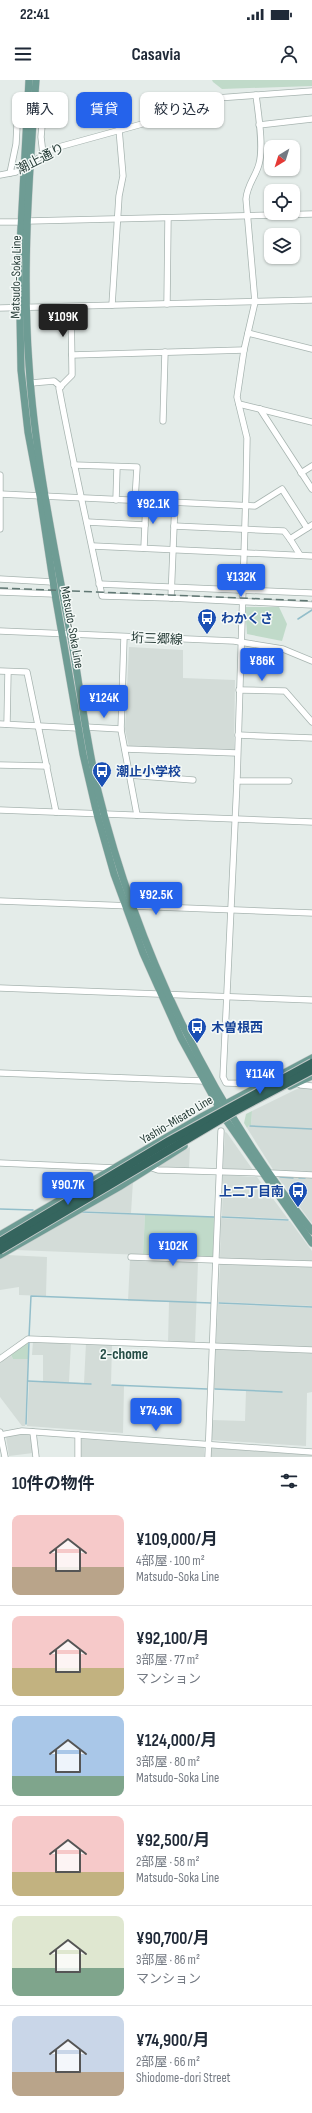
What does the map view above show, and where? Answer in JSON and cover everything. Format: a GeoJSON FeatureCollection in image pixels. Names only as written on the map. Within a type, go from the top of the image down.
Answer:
{"type":"FeatureCollection","features":[{"type":"Feature","properties":{"kind":"highway"},"geometry":{"type":"LineString","coordinates":[[0,1242],[230,1106],[312,1063]]}},
{"type":"Feature","properties":{"kind":"highway"},"geometry":{"type":"LineString","coordinates":[[0,1250],[227,1116],[312,1070]]}},
{"type":"Feature","properties":{"kind":"main road","name":"Matsudo-Soka Line"},"geometry":{"type":"LineString","coordinates":[[29,80],[31,92]]}},
{"type":"Feature","properties":{"kind":"main road","name":"Matsudo-Soka Line"},"geometry":{"type":"LineString","coordinates":[[32,92],[36,80]]}},
{"type":"Feature","properties":{"kind":"main road","name":"Matsudo-Soka Line"},"geometry":{"type":"LineString","coordinates":[[28,128],[24,168],[25,221],[22,308],[24,404],[43,496],[82,727],[101,814],[122,876],[129,906],[164,994],[203,1081],[224,1118],[261,1173],[312,1243]]}},
{"type":"Feature","properties":{"kind":"main road","name":"Matsudo-Soka Line"},"geometry":{"type":"LineString","coordinates":[[25,221],[31,163],[31,128]]}},
{"type":"Feature","properties":{"kind":"main road","name":"Matsudo-Soka Line"},"geometry":{"type":"LineString","coordinates":[[22,308],[53,582],[66,634]]}},
{"type":"Feature","properties":{"kind":"main road","name":"Matsudo-Soka Line"},"geometry":{"type":"LineString","coordinates":[[164,994],[229,1110],[270,1173],[312,1231]]}},
{"type":"Feature","properties":{"kind":"main road","name":"Yashio-Misato Line"},"geometry":{"type":"LineString","coordinates":[[0,1255],[119,1187],[224,1118],[229,1110],[261,1084],[312,1058]]}},
{"type":"Feature","properties":{"kind":"main road"},"geometry":{"type":"LineString","coordinates":[[218,1107],[229,1110],[236,1108],[270,1089],[296,1083],[312,1076]]}},
{"type":"Feature","properties":{"kind":"main road","name":"Yashio-Misato Line"},"geometry":{"type":"LineString","coordinates":[[0,1235],[137,1156],[218,1107]]}},
{"type":"Feature","properties":{"kind":"main road"},"geometry":{"type":"LineString","coordinates":[[158,1143],[167,1145],[175,1142],[224,1118]]}},
{"type":"Feature","properties":{"kind":"street","name":"潮止通り"},"geometry":{"type":"LineString","coordinates":[[0,175],[24,168],[43,154],[55,148],[119,129],[153,121],[189,106],[217,98],[312,91]]}},
{"type":"Feature","properties":{"kind":"street"},"geometry":{"type":"LineString","coordinates":[[256,95],[259,125],[260,164],[247,190],[247,216],[255,302],[244,350],[237,397],[247,438],[237,781],[230,910],[224,1081],[226,1083],[261,1084]]}},
{"type":"Feature","properties":{"kind":"street"},"geometry":{"type":"LineString","coordinates":[[259,125],[312,119]]}},
{"type":"Feature","properties":{"kind":"street"},"geometry":{"type":"LineString","coordinates":[[10,173],[16,144],[17,128]]}},
{"type":"Feature","properties":{"kind":"street"},"geometry":{"type":"LineString","coordinates":[[42,128],[41,137],[43,154]]}},
{"type":"Feature","properties":{"kind":"street"},"geometry":{"type":"LineString","coordinates":[[112,305],[117,220],[123,170],[119,129]]}},
{"type":"Feature","properties":{"kind":"street"},"geometry":{"type":"LineString","coordinates":[[0,222],[312,214]]}},
{"type":"Feature","properties":{"kind":"street"},"geometry":{"type":"LineString","coordinates":[[167,304],[168,218]]}},
{"type":"Feature","properties":{"kind":"street"},"geometry":{"type":"LineString","coordinates":[[0,308],[312,300]]}},
{"type":"Feature","properties":{"kind":"street"},"geometry":{"type":"LineString","coordinates":[[71,306],[72,374],[59,388],[74,465],[93,546],[102,596],[312,605]]}},
{"type":"Feature","properties":{"kind":"street"},"geometry":{"type":"LineString","coordinates":[[248,333],[312,349]]}},
{"type":"Feature","properties":{"kind":"street"},"geometry":{"type":"LineString","coordinates":[[72,355],[244,350]]}},
{"type":"Feature","properties":{"kind":"street"},"geometry":{"type":"LineString","coordinates":[[163,421],[165,352]]}},
{"type":"Feature","properties":{"kind":"street"},"geometry":{"type":"LineString","coordinates":[[30,383],[54,381],[61,387]]}},
{"type":"Feature","properties":{"kind":"street"},"geometry":{"type":"LineString","coordinates":[[239,404],[312,422]]}},
{"type":"Feature","properties":{"kind":"street"},"geometry":{"type":"LineString","coordinates":[[260,409],[312,489]]}},
{"type":"Feature","properties":{"kind":"street"},"geometry":{"type":"LineString","coordinates":[[74,465],[136,467],[135,500]]}},
{"type":"Feature","properties":{"kind":"street"},"geometry":{"type":"LineString","coordinates":[[301,473],[312,466]]}},
{"type":"Feature","properties":{"kind":"street"},"geometry":{"type":"LineString","coordinates":[[116,500],[117,467]]}},
{"type":"Feature","properties":{"kind":"street"},"geometry":{"type":"LineString","coordinates":[[0,475],[0,529]]}},
{"type":"Feature","properties":{"kind":"street"},"geometry":{"type":"LineString","coordinates":[[1,494],[255,506],[282,489],[309,526],[290,539]]}},
{"type":"Feature","properties":{"kind":"street"},"geometry":{"type":"LineString","coordinates":[[144,548],[146,501]]}},
{"type":"Feature","properties":{"kind":"street"},"geometry":{"type":"LineString","coordinates":[[171,598],[175,502]]}},
{"type":"Feature","properties":{"kind":"street"},"geometry":{"type":"LineString","coordinates":[[87,522],[145,525]]}},
{"type":"Feature","properties":{"kind":"street"},"geometry":{"type":"LineString","coordinates":[[174,526],[284,531],[300,555]]}},
{"type":"Feature","properties":{"kind":"street"},"geometry":{"type":"LineString","coordinates":[[93,546],[312,556]]}},
{"type":"Feature","properties":{"kind":"street"},"geometry":{"type":"LineString","coordinates":[[0,579],[53,582]]}},
{"type":"Feature","properties":{"kind":"street"},"geometry":{"type":"LineString","coordinates":[[100,584],[312,593]]}},
{"type":"Feature","properties":{"kind":"street"},"geometry":{"type":"LineString","coordinates":[[0,592],[55,594]]}},
{"type":"Feature","properties":{"kind":"street","name":"垳三郷線"},"geometry":{"type":"LineString","coordinates":[[0,631],[241,642],[283,650],[312,661]]}},
{"type":"Feature","properties":{"kind":"street"},"geometry":{"type":"LineString","coordinates":[[124,637],[121,729],[137,816]]}},
{"type":"Feature","properties":{"kind":"street"},"geometry":{"type":"LineString","coordinates":[[0,671],[27,672],[56,812]]}},
{"type":"Feature","properties":{"kind":"street"},"geometry":{"type":"LineString","coordinates":[[7,724],[8,672]]}},
{"type":"Feature","properties":{"kind":"street"},"geometry":{"type":"LineString","coordinates":[[239,690],[285,692],[312,722]]}},
{"type":"Feature","properties":{"kind":"street"},"geometry":{"type":"LineString","coordinates":[[0,724],[121,729]]}},
{"type":"Feature","properties":{"kind":"street"},"geometry":{"type":"LineString","coordinates":[[238,734],[312,738]]}},
{"type":"Feature","properties":{"kind":"street"},"geometry":{"type":"LineString","coordinates":[[125,749],[237,753]]}},
{"type":"Feature","properties":{"kind":"street"},"geometry":{"type":"LineString","coordinates":[[0,765],[47,766]]}},
{"type":"Feature","properties":{"kind":"street"},"geometry":{"type":"LineString","coordinates":[[129,775],[193,780]]}},
{"type":"Feature","properties":{"kind":"street"},"geometry":{"type":"LineString","coordinates":[[237,781],[289,781]]}},
{"type":"Feature","properties":{"kind":"street"},"geometry":{"type":"LineString","coordinates":[[0,810],[312,822]]}},
{"type":"Feature","properties":{"kind":"street"},"geometry":{"type":"LineString","coordinates":[[0,901],[312,913]]}},
{"type":"Feature","properties":{"kind":"street"},"geometry":{"type":"LineString","coordinates":[[0,988],[312,1000]]}},
{"type":"Feature","properties":{"kind":"street"},"geometry":{"type":"LineString","coordinates":[[286,1070],[296,1083],[312,1086]]}},
{"type":"Feature","properties":{"kind":"street"},"geometry":{"type":"LineString","coordinates":[[0,1073],[203,1081]]}},
{"type":"Feature","properties":{"kind":"street"},"geometry":{"type":"LineString","coordinates":[[208,1457],[221,1131]]}},
{"type":"Feature","properties":{"kind":"street"},"geometry":{"type":"LineString","coordinates":[[137,1156],[147,1168],[158,1170],[261,1173]]}},
{"type":"Feature","properties":{"kind":"street"},"geometry":{"type":"LineString","coordinates":[[0,1163],[116,1168]]}},
{"type":"Feature","properties":{"kind":"street"},"geometry":{"type":"LineString","coordinates":[[270,1173],[312,1175]]}},
{"type":"Feature","properties":{"kind":"street"},"geometry":{"type":"LineString","coordinates":[[131,1257],[312,1264]]}},
{"type":"Feature","properties":{"kind":"street"},"geometry":{"type":"LineString","coordinates":[[0,1359],[28,1339],[312,1350]]}},
{"type":"Feature","properties":{"kind":"street"},"geometry":{"type":"LineString","coordinates":[[5,1457],[0,1434],[22,1431],[312,1452]]}},
{"type":"Feature","properties":{"kind":"street"},"geometry":{"type":"LineString","coordinates":[[33,1432],[36,1457]]}},
{"type":"Feature","properties":{"kind":"street"},"geometry":{"type":"LineString","coordinates":[[78,1435],[78,1457]]}},
{"type":"Feature","properties":{"kind":"shaded area"},"geometry":{"type":"Polygon","coordinates":[[[129,647],[183,650],[183,678],[235,680],[234,750],[129,747],[125,729],[129,647]]]}},
{"type":"Feature","properties":{"kind":"shaded area"},"geometry":{"type":"Polygon","coordinates":[[[299,1088],[312,1088],[312,1173],[274,1171],[247,1128],[248,1125],[251,1125],[252,1111],[299,1088]]]}},
{"type":"Feature","properties":{"kind":"shaded area"},"geometry":{"type":"Polygon","coordinates":[[[225,1132],[227,1133],[253,1170],[223,1169],[225,1132]]]}},
{"type":"Feature","properties":{"kind":"shaded area"},"geometry":{"type":"Polygon","coordinates":[[[190,1147],[189,1168],[158,1166],[190,1147]]]}},
{"type":"Feature","properties":{"kind":"shaded area"},"geometry":{"type":"Polygon","coordinates":[[[223,1175],[257,1177],[288,1219],[222,1216],[223,1175]]]}},
{"type":"Feature","properties":{"kind":"shaded area"},"geometry":{"type":"Polygon","coordinates":[[[277,1176],[312,1177],[312,1223],[310,1221],[277,1176]]]}},
{"type":"Feature","properties":{"kind":"shaded area"},"geometry":{"type":"Polygon","coordinates":[[[133,1181],[131,1213],[82,1211],[133,1181]]]}},
{"type":"Feature","properties":{"kind":"shaded area"},"geometry":{"type":"Polygon","coordinates":[[[80,1213],[145,1215],[143,1255],[16,1250],[80,1213]]]}},
{"type":"Feature","properties":{"kind":"shaded area"},"geometry":{"type":"Polygon","coordinates":[[[221,1218],[290,1221],[312,1251],[312,1262],[220,1258],[221,1218]]]}},
{"type":"Feature","properties":{"kind":"shaded area"},"geometry":{"type":"Polygon","coordinates":[[[7,1255],[47,1257],[46,1296],[19,1295],[19,1287],[0,1290],[0,1259],[7,1255]]]}},
{"type":"Feature","properties":{"kind":"shaded area"},"geometry":{"type":"Polygon","coordinates":[[[130,1259],[198,1262],[195,1343],[168,1343],[169,1302],[128,1301],[130,1259]]]}},
{"type":"Feature","properties":{"kind":"shaded area"},"geometry":{"type":"Polygon","coordinates":[[[220,1263],[312,1267],[312,1306],[218,1302],[220,1263]]]}},
{"type":"Feature","properties":{"kind":"shaded area"},"geometry":{"type":"Polygon","coordinates":[[[218,1304],[312,1308],[312,1348],[216,1344],[218,1304]]]}},
{"type":"Feature","properties":{"kind":"shaded area"},"geometry":{"type":"Polygon","coordinates":[[[33,1341],[71,1342],[69,1382],[84,1383],[86,1343],[112,1344],[111,1385],[124,1386],[123,1433],[27,1426],[29,1381],[43,1381],[43,1355],[32,1355],[33,1341]]]}},
{"type":"Feature","properties":{"kind":"shaded area"},"geometry":{"type":"Polygon","coordinates":[[[216,1348],[312,1352],[312,1392],[307,1393],[306,1446],[211,1440],[212,1420],[245,1421],[246,1391],[280,1392],[214,1389],[216,1348]]]}},
{"type":"Feature","properties":{"kind":"shaded area"},"geometry":{"type":"Polygon","coordinates":[[[10,1353],[13,1359],[28,1359],[25,1426],[22,1426],[0,1397],[0,1361],[10,1353]]]}},
{"type":"Feature","properties":{"kind":"shaded area"},"geometry":{"type":"Polygon","coordinates":[[[18,1434],[31,1435],[33,1453],[9,1456],[6,1437],[18,1434]]]}},
{"type":"Feature","properties":{"kind":"shaded area"},"geometry":{"type":"Polygon","coordinates":[[[81,1439],[204,1447],[204,1457],[81,1457],[81,1439]]]}},
{"type":"Feature","properties":{"kind":"shaded area"},"geometry":{"type":"Polygon","coordinates":[[[211,1448],[312,1455],[312,1457],[211,1457],[211,1448]]]}},
{"type":"Feature","properties":{"kind":"green space"},"geometry":{"type":"Polygon","coordinates":[[[212,80],[312,80],[312,86],[222,89],[212,80]]]}},
{"type":"Feature","properties":{"kind":"green space"},"geometry":{"type":"Polygon","coordinates":[[[245,607],[279,607],[287,624],[282,641],[247,634],[245,607]]]}},
{"type":"Feature","properties":{"kind":"green space"},"geometry":{"type":"Polygon","coordinates":[[[252,1111],[251,1125],[247,1128],[244,1123],[246,1114],[252,1111]]]}},
{"type":"Feature","properties":{"kind":"green space"},"geometry":{"type":"Polygon","coordinates":[[[145,1215],[214,1217],[213,1258],[143,1255],[145,1215]]]}},
{"type":"Feature","properties":{"kind":"green space"},"geometry":{"type":"Polygon","coordinates":[[[28,1341],[28,1359],[13,1359],[10,1353],[28,1341]]]}},
{"type":"Feature","properties":{"kind":"waterway"},"geometry":{"type":"LineString","coordinates":[[298,619],[312,610]]}},
{"type":"Feature","properties":{"kind":"waterway"},"geometry":{"type":"LineString","coordinates":[[250,1126],[312,1129]]}},
{"type":"Feature","properties":{"kind":"waterway"},"geometry":{"type":"LineString","coordinates":[[280,1177],[293,1178]]}},
{"type":"Feature","properties":{"kind":"waterway"},"geometry":{"type":"LineString","coordinates":[[299,1178],[305,1178]]}},
{"type":"Feature","properties":{"kind":"waterway"},"geometry":{"type":"LineString","coordinates":[[0,1209],[33,1210]]}},
{"type":"Feature","properties":{"kind":"waterway"},"geometry":{"type":"LineString","coordinates":[[82,1212],[214,1217]]}},
{"type":"Feature","properties":{"kind":"waterway"},"geometry":{"type":"LineString","coordinates":[[222,1217],[288,1220]]}},
{"type":"Feature","properties":{"kind":"waterway"},"geometry":{"type":"LineString","coordinates":[[29,1337],[31,1296],[211,1303]]}},
{"type":"Feature","properties":{"kind":"waterway"},"geometry":{"type":"LineString","coordinates":[[219,1303],[312,1307]]}},
{"type":"Feature","properties":{"kind":"waterway"},"geometry":{"type":"LineString","coordinates":[[26,1424],[29,1341]]}},
{"type":"Feature","properties":{"kind":"waterway"},"geometry":{"type":"LineString","coordinates":[[28,1381],[91,1384]]}},
{"type":"Feature","properties":{"kind":"waterway"},"geometry":{"type":"LineString","coordinates":[[112,1385],[207,1389]]}},
{"type":"Feature","properties":{"kind":"waterway"},"geometry":{"type":"LineString","coordinates":[[215,1389],[282,1392]]}},
{"type":"Feature","properties":{"kind":"railway"},"geometry":{"type":"LineString","coordinates":[[0,588],[312,601]]}},
{"type":"Feature","properties":{"kind":"place","name":"わかくさ"},"geometry":{"type":"Point","coordinates":[207,635]}},
{"type":"Feature","properties":{"kind":"place","name":"潮止小学校"},"geometry":{"type":"Point","coordinates":[102,788]}},
{"type":"Feature","properties":{"kind":"place","name":"木曽根西"},"geometry":{"type":"Point","coordinates":[197,1044]}},
{"type":"Feature","properties":{"kind":"place","name":"上二丁目南"},"geometry":{"type":"Point","coordinates":[298,1208]}},
{"type":"Feature","properties":{"kind":"district","name":"2-chome"},"geometry":{"type":"Point","coordinates":[124,1354]}}]}
